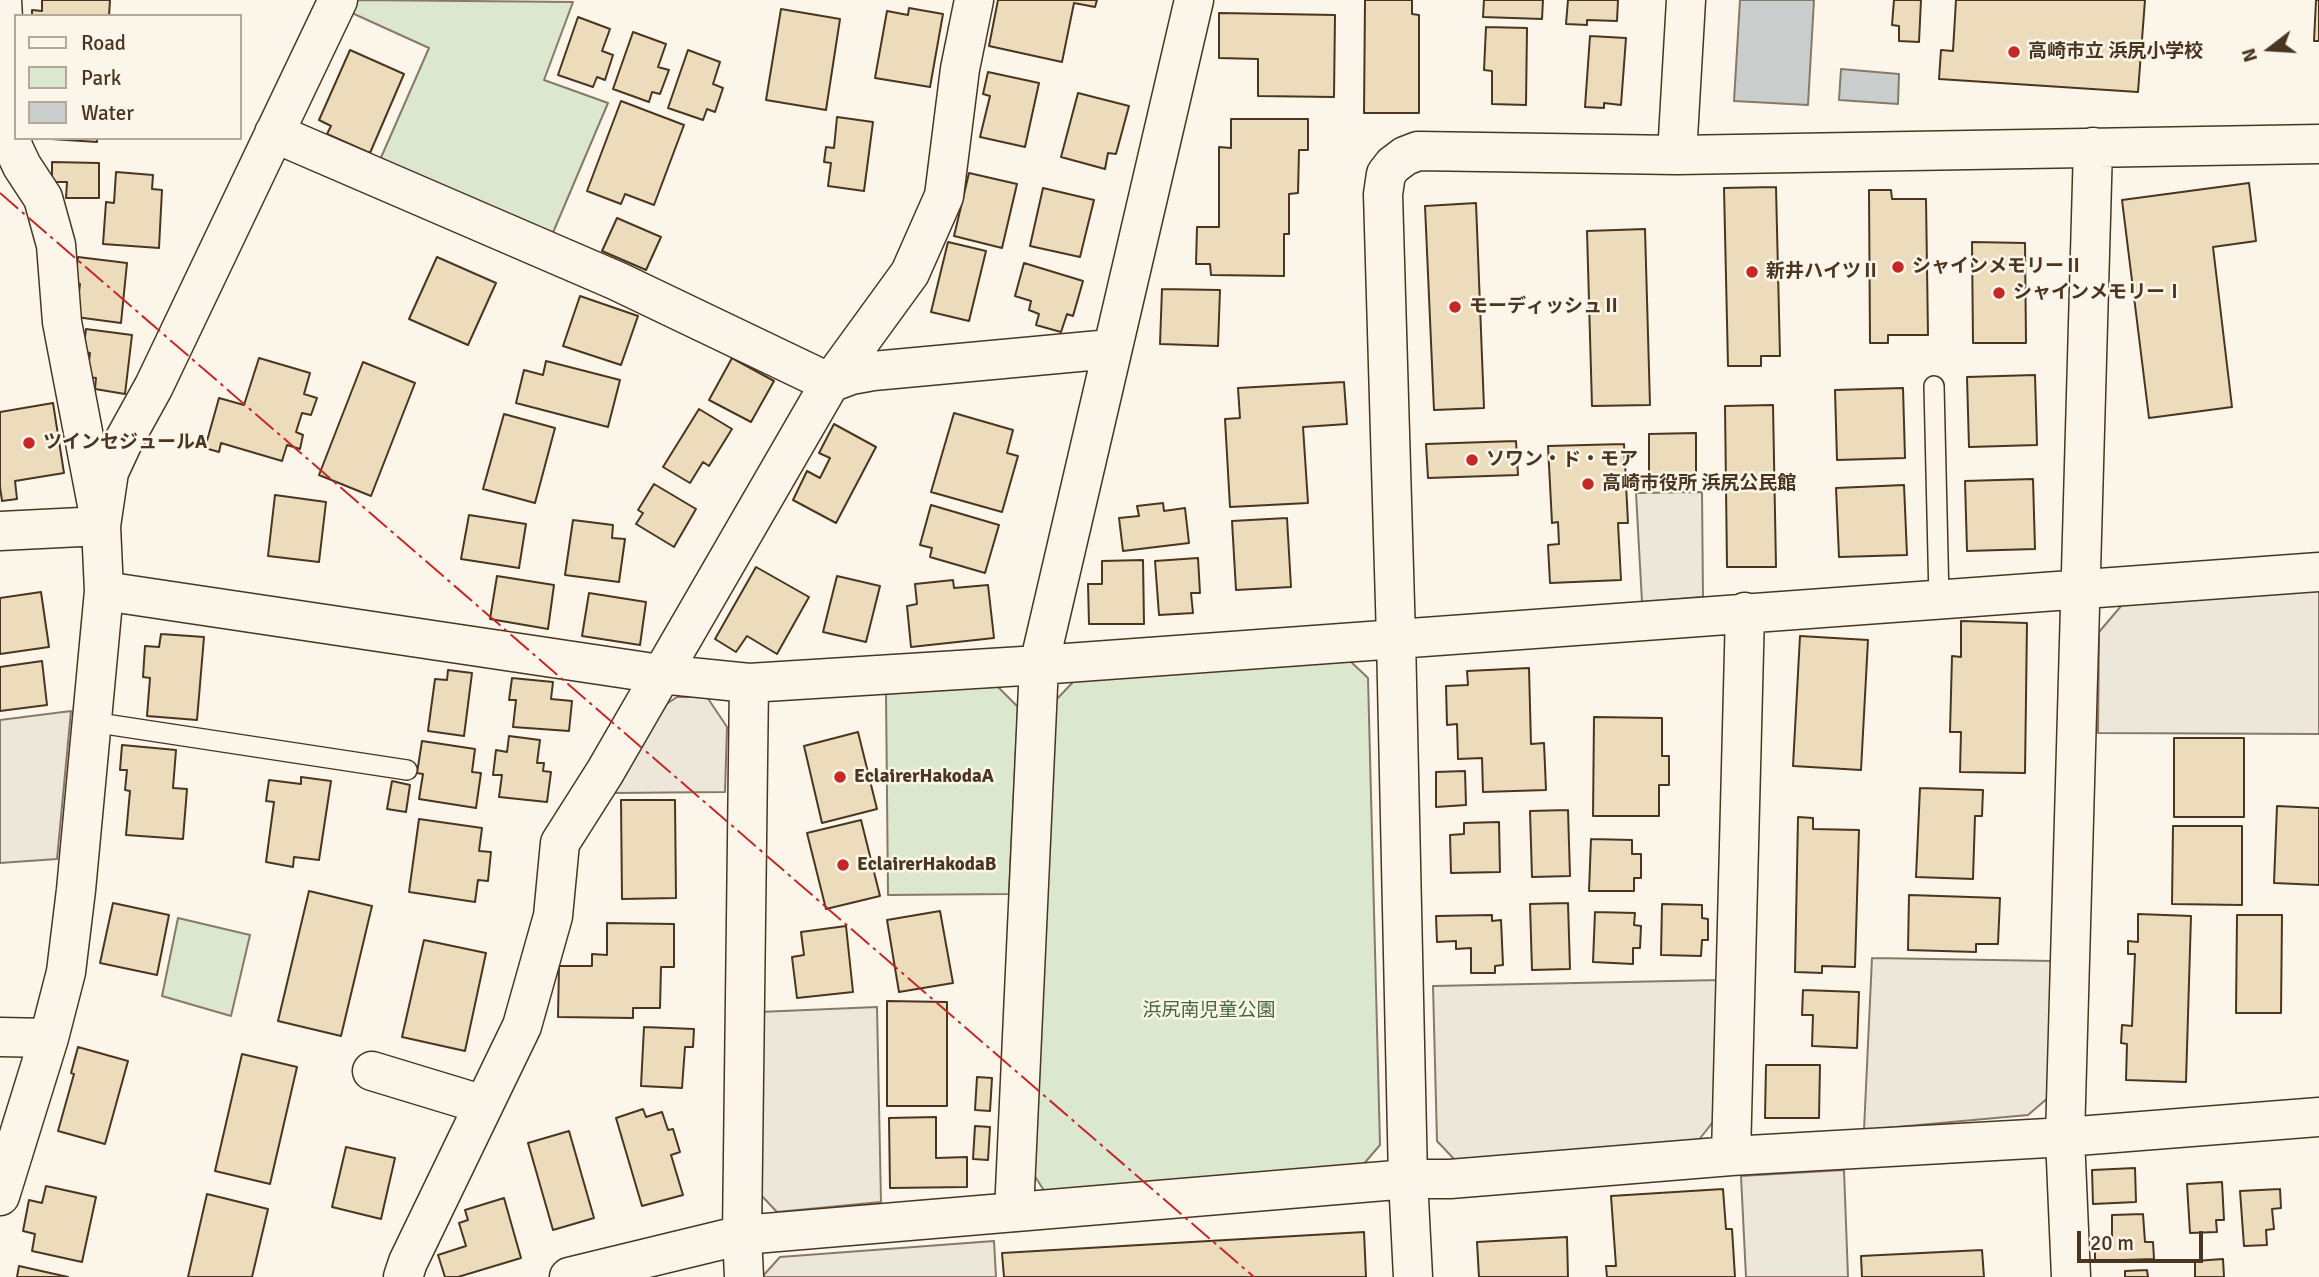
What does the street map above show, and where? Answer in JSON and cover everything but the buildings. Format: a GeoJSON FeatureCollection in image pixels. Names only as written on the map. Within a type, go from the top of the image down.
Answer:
{"type":"FeatureCollection","features":[{"type":"Feature","properties":{"kind":"street"},"geometry":{"type":"LineString","coordinates":[[0,1196],[49,1038],[66,972],[104,591],[101,526],[62,323],[56,245],[43,198],[13,147],[3,95],[2,0]]}},
{"type":"Feature","properties":{"kind":"street"},"geometry":{"type":"LineString","coordinates":[[101,526],[109,472],[121,444],[154,386],[338,0]]}},
{"type":"Feature","properties":{"kind":"street"},"geometry":{"type":"LineString","coordinates":[[403,1277],[522,1026],[553,916],[560,843],[605,772],[830,383],[910,273],[944,196],[960,69],[974,0]]}},
{"type":"Feature","properties":{"kind":"street"},"geometry":{"type":"LineString","coordinates":[[1014,1212],[1039,665],[1194,0]]}},
{"type":"Feature","properties":{"kind":"street"},"geometry":{"type":"LineString","coordinates":[[1677,155],[1686,0]]}},
{"type":"Feature","properties":{"kind":"street"},"geometry":{"type":"LineString","coordinates":[[274,133],[617,281],[830,383],[851,374],[873,371],[1111,349]]}},
{"type":"Feature","properties":{"kind":"street"},"geometry":{"type":"LineString","coordinates":[[1413,1277],[1408,1179],[1383,194],[1387,174],[1399,160],[1418,151],[1677,155],[2319,144]]}},
{"type":"Feature","properties":{"kind":"street"},"geometry":{"type":"LineString","coordinates":[[2071,1277],[2065,1137],[2093,147]]}},
{"type":"Feature","properties":{"kind":"street"},"geometry":{"type":"LineString","coordinates":[[0,531],[101,526]]}},
{"type":"Feature","properties":{"kind":"street"},"geometry":{"type":"LineString","coordinates":[[104,591],[660,674],[748,683],[1039,665],[2319,572]]}},
{"type":"Feature","properties":{"kind":"street"},"geometry":{"type":"LineString","coordinates":[[1731,1156],[1745,612]]}},
{"type":"Feature","properties":{"kind":"street"},"geometry":{"type":"LineString","coordinates":[[744,1277],[742,1235],[748,683]]}},
{"type":"Feature","properties":{"kind":"street"},"geometry":{"type":"LineString","coordinates":[[0,1037],[49,1038]]}},
{"type":"Feature","properties":{"kind":"street"},"geometry":{"type":"LineString","coordinates":[[372,1071],[484,1105]]}},
{"type":"Feature","properties":{"kind":"street"},"geometry":{"type":"LineString","coordinates":[[569,1277],[742,1235],[1408,1179],[1450,1179],[1731,1156],[2065,1137],[2319,1117]]}},
{"type":"Feature","properties":{"kind":"lane"},"geometry":{"type":"LineString","coordinates":[[1934,386],[1939,599]]}},
{"type":"Feature","properties":{"kind":"lane"},"geometry":{"type":"LineString","coordinates":[[92,722],[407,770]]}},
{"type":"Feature","properties":{"kind":"green space"},"geometry":{"type":"Polygon","coordinates":[[[357,0],[573,2],[544,80],[608,103],[549,242],[376,169],[429,48],[352,13],[357,0]]]}},
{"type":"Feature","properties":{"kind":"green space","name":"浜尻南児童公園"},"geometry":{"type":"Polygon","coordinates":[[[1348,659],[1368,678],[1380,1145],[1362,1166],[1045,1192],[1034,1175],[1055,701],[1074,681],[1348,659]]]}},
{"type":"Feature","properties":{"kind":"green space"},"geometry":{"type":"Polygon","coordinates":[[[996,685],[1018,707],[1009,894],[888,895],[886,693],[996,685]]]}},
{"type":"Feature","properties":{"kind":"green space"},"geometry":{"type":"Polygon","coordinates":[[[178,918],[250,935],[231,1016],[162,996],[178,918]]]}},
{"type":"Feature","properties":{"kind":"shaded area"},"geometry":{"type":"Polygon","coordinates":[[[1702,492],[1703,597],[1642,602],[1636,493],[1702,492]]]}},
{"type":"Feature","properties":{"kind":"shaded area"},"geometry":{"type":"Polygon","coordinates":[[[2319,588],[2319,734],[2098,733],[2099,632],[2122,605],[2319,588]]]}},
{"type":"Feature","properties":{"kind":"shaded area"},"geometry":{"type":"Polygon","coordinates":[[[677,697],[707,697],[727,727],[725,792],[612,793],[659,709],[677,697]]]}},
{"type":"Feature","properties":{"kind":"shaded area"},"geometry":{"type":"Polygon","coordinates":[[[71,711],[57,859],[0,863],[0,720],[71,711]]]}},
{"type":"Feature","properties":{"kind":"shaded area"},"geometry":{"type":"Polygon","coordinates":[[[1872,958],[2053,961],[2049,1097],[2028,1115],[1864,1130],[1872,958]]]}},
{"type":"Feature","properties":{"kind":"shaded area"},"geometry":{"type":"Polygon","coordinates":[[[1720,980],[1716,1118],[1698,1141],[1455,1160],[1437,1141],[1433,986],[1720,980]]]}},
{"type":"Feature","properties":{"kind":"shaded area"},"geometry":{"type":"Polygon","coordinates":[[[877,1007],[881,1202],[777,1212],[760,1194],[759,1012],[877,1007]]]}},
{"type":"Feature","properties":{"kind":"shaded area"},"geometry":{"type":"Polygon","coordinates":[[[1844,1170],[1848,1277],[1746,1277],[1741,1176],[1844,1170]]]}},
{"type":"Feature","properties":{"kind":"shaded area"},"geometry":{"type":"Polygon","coordinates":[[[994,1241],[996,1277],[762,1277],[780,1257],[994,1241]]]}},
{"type":"Feature","properties":{"kind":"water"},"geometry":{"type":"Polygon","coordinates":[[[1740,0],[1814,0],[1808,105],[1734,101],[1740,0]]]}},
{"type":"Feature","properties":{"kind":"water"},"geometry":{"type":"Polygon","coordinates":[[[1841,69],[1899,74],[1898,104],[1839,100],[1841,69]]]}},
{"type":"Feature","properties":{"kind":"power"},"geometry":{"type":"LineString","coordinates":[[0,193],[1254,1277]]}},
{"type":"Feature","properties":{"kind":"place","name":"高崎市立 浜尻小学校"},"geometry":{"type":"Point","coordinates":[2014,52]}},
{"type":"Feature","properties":{"kind":"place","name":"シャインメモリーⅡ"},"geometry":{"type":"Point","coordinates":[1898,267]}},
{"type":"Feature","properties":{"kind":"place","name":"新井ハイツⅡ"},"geometry":{"type":"Point","coordinates":[1752,272]}},
{"type":"Feature","properties":{"kind":"place","name":"シャインメモリーⅠ"},"geometry":{"type":"Point","coordinates":[1999,293]}},
{"type":"Feature","properties":{"kind":"place","name":"モーディッシュⅡ"},"geometry":{"type":"Point","coordinates":[1455,307]}},
{"type":"Feature","properties":{"kind":"place","name":"ツインセジュールA"},"geometry":{"type":"Point","coordinates":[29,443]}},
{"type":"Feature","properties":{"kind":"place","name":"ソワン・ド・モア"},"geometry":{"type":"Point","coordinates":[1472,460]}},
{"type":"Feature","properties":{"kind":"place","name":"高崎市役所 浜尻公民館"},"geometry":{"type":"Point","coordinates":[1588,484]}},
{"type":"Feature","properties":{"kind":"place","name":"EclairerHakodaA"},"geometry":{"type":"Point","coordinates":[840,777]}},
{"type":"Feature","properties":{"kind":"place","name":"EclairerHakodaB"},"geometry":{"type":"Point","coordinates":[843,865]}}]}
